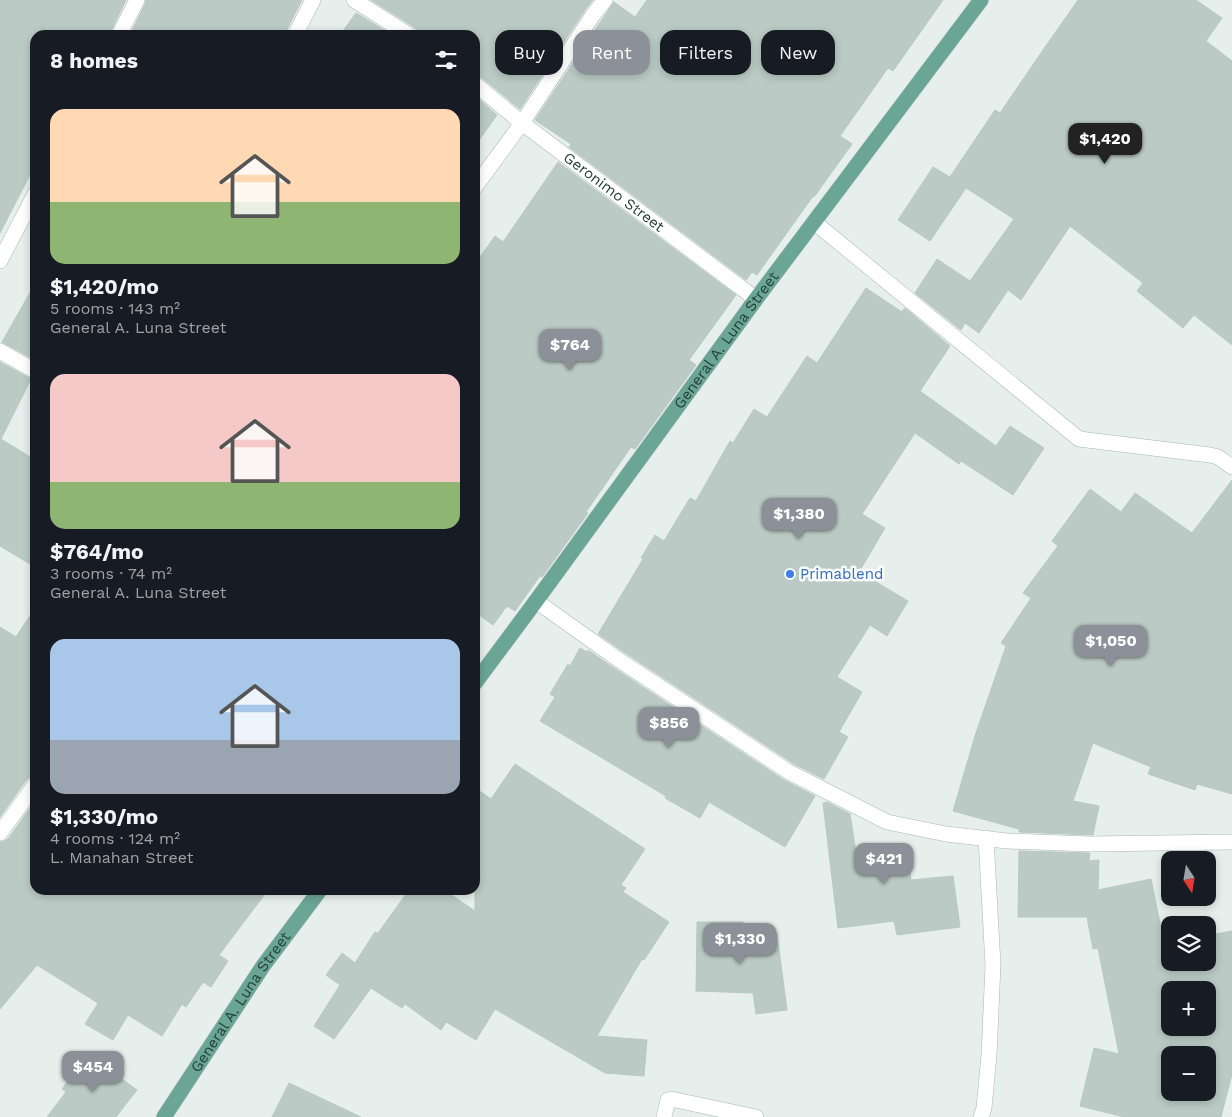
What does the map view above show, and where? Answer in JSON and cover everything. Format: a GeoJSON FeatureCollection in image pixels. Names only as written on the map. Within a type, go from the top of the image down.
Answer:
{"type":"FeatureCollection","features":[{"type":"Feature","properties":{"kind":"main road","name":"General A. Luna Street"},"geometry":{"type":"LineString","coordinates":[[480,676],[756,299],[981,0]]}},
{"type":"Feature","properties":{"kind":"main road","name":"General A. Luna Street"},"geometry":{"type":"LineString","coordinates":[[164,1117],[263,966],[316,895]]}},
{"type":"Feature","properties":{"kind":"street"},"geometry":{"type":"LineString","coordinates":[[122,30],[137,0]]}},
{"type":"Feature","properties":{"kind":"street"},"geometry":{"type":"LineString","coordinates":[[297,30],[313,0]]}},
{"type":"Feature","properties":{"kind":"street"},"geometry":{"type":"LineString","coordinates":[[354,0],[401,30]]}},
{"type":"Feature","properties":{"kind":"street"},"geometry":{"type":"LineString","coordinates":[[480,180],[522,123],[593,15],[605,0]]}},
{"type":"Feature","properties":{"kind":"street","name":"Geronimo Street"},"geometry":{"type":"LineString","coordinates":[[480,88],[522,123],[756,299]]}},
{"type":"Feature","properties":{"kind":"street"},"geometry":{"type":"LineString","coordinates":[[0,261],[30,204]]}},
{"type":"Feature","properties":{"kind":"street"},"geometry":{"type":"LineString","coordinates":[[814,222],[1079,439],[1210,455],[1218,457],[1232,467]]}},
{"type":"Feature","properties":{"kind":"street"},"geometry":{"type":"LineString","coordinates":[[0,351],[30,368]]}},
{"type":"Feature","properties":{"kind":"street"},"geometry":{"type":"LineString","coordinates":[[536,601],[619,660],[789,772],[886,822],[946,834],[1007,841],[1090,844],[1232,842]]}},
{"type":"Feature","properties":{"kind":"street"},"geometry":{"type":"LineString","coordinates":[[0,833],[30,792]]}},
{"type":"Feature","properties":{"kind":"street"},"geometry":{"type":"LineString","coordinates":[[981,1117],[984,1108],[989,1055],[993,965],[986,838]]}},
{"type":"Feature","properties":{"kind":"street"},"geometry":{"type":"LineString","coordinates":[[664,1117],[668,1100],[671,1099],[756,1117]]}},
{"type":"Feature","properties":{"kind":"building"},"geometry":{"type":"Polygon","coordinates":[[[0,0],[126,0],[111,30],[30,30],[30,175],[0,233],[0,0]]]}},
{"type":"Feature","properties":{"kind":"building"},"geometry":{"type":"Polygon","coordinates":[[[146,0],[302,0],[287,30],[132,30],[146,0]]]}},
{"type":"Feature","properties":{"kind":"building"},"geometry":{"type":"Polygon","coordinates":[[[371,0],[593,0],[563,44],[563,30],[495,30],[495,75],[542,75],[520,109],[480,77],[480,30],[417,30],[371,0]]]}},
{"type":"Feature","properties":{"kind":"building"},"geometry":{"type":"Polygon","coordinates":[[[647,0],[943,0],[893,71],[888,68],[840,136],[852,144],[757,275],[752,272],[746,280],[569,147],[571,144],[535,120],[573,63],[573,75],[650,75],[650,30],[595,30],[614,2],[635,17],[647,0]]]}},
{"type":"Feature","properties":{"kind":"building"},"geometry":{"type":"Polygon","coordinates":[[[1078,0],[1196,0],[1222,18],[1206,41],[1232,61],[1232,345],[1194,315],[1183,328],[1137,291],[1143,283],[1070,226],[1021,300],[1008,290],[979,333],[965,323],[961,330],[915,293],[937,259],[970,281],[1014,219],[966,188],[930,241],[898,220],[933,167],[950,177],[995,110],[1000,113],[1078,0]]]}},
{"type":"Feature","properties":{"kind":"building"},"geometry":{"type":"Polygon","coordinates":[[[356,13],[384,30],[344,30],[356,13]]]}},
{"type":"Feature","properties":{"kind":"building"},"geometry":{"type":"Polygon","coordinates":[[[480,100],[497,115],[480,139],[480,100]]]}},
{"type":"Feature","properties":{"kind":"building"},"geometry":{"type":"Polygon","coordinates":[[[558,162],[736,295],[689,360],[696,365],[635,449],[631,447],[586,512],[588,513],[542,577],[540,576],[515,611],[507,606],[493,625],[480,616],[480,257],[495,236],[503,242],[558,162]]]}},
{"type":"Feature","properties":{"kind":"building"},"geometry":{"type":"Polygon","coordinates":[[[866,288],[902,312],[905,308],[950,346],[920,391],[996,446],[1010,426],[1044,448],[1013,495],[961,461],[959,464],[915,433],[862,514],[885,528],[859,572],[908,601],[887,636],[870,625],[837,677],[862,692],[839,732],[848,737],[824,779],[794,764],[598,634],[643,559],[641,558],[655,535],[664,541],[690,498],[696,501],[730,441],[733,443],[754,409],[767,417],[807,356],[817,363],[866,288]]]}},
{"type":"Feature","properties":{"kind":"building"},"geometry":{"type":"Polygon","coordinates":[[[30,293],[30,357],[2,342],[30,293]]]}},
{"type":"Feature","properties":{"kind":"building"},"geometry":{"type":"Polygon","coordinates":[[[0,362],[30,378],[1,439],[30,457],[30,564],[0,546],[0,362]]]}},
{"type":"Feature","properties":{"kind":"building"},"geometry":{"type":"Polygon","coordinates":[[[1232,480],[1232,794],[1197,784],[1195,790],[1148,774],[1151,767],[1093,743],[1073,801],[1099,806],[1093,835],[1019,832],[1019,829],[953,811],[975,736],[1006,646],[1001,643],[1031,598],[1023,593],[1058,546],[1052,541],[1090,489],[1121,512],[1135,493],[1192,533],[1232,480]]]}},
{"type":"Feature","properties":{"kind":"building"},"geometry":{"type":"Polygon","coordinates":[[[30,616],[30,778],[0,817],[0,627],[16,637],[30,616]]]}},
{"type":"Feature","properties":{"kind":"building"},"geometry":{"type":"Polygon","coordinates":[[[580,648],[587,652],[588,650],[784,780],[815,796],[785,847],[709,802],[700,818],[540,721],[555,697],[550,694],[580,648]]]}},
{"type":"Feature","properties":{"kind":"building"},"geometry":{"type":"Polygon","coordinates":[[[515,764],[645,849],[621,885],[626,888],[623,892],[669,922],[644,960],[642,959],[597,1036],[647,1040],[644,1076],[605,1073],[495,1009],[476,1040],[446,1022],[441,1030],[405,1004],[402,1008],[371,988],[334,1039],[314,1026],[340,985],[326,975],[342,953],[355,963],[375,932],[378,933],[405,895],[451,895],[475,911],[475,895],[480,895],[480,791],[491,799],[515,764]]]}},
{"type":"Feature","properties":{"kind":"building"},"geometry":{"type":"Polygon","coordinates":[[[827,802],[850,814],[856,853],[907,847],[911,880],[953,876],[960,927],[897,935],[894,921],[838,928],[823,803],[827,802]]]}},
{"type":"Feature","properties":{"kind":"building"},"geometry":{"type":"Polygon","coordinates":[[[30,808],[30,895],[264,895],[219,955],[228,961],[211,987],[203,982],[186,1007],[182,1004],[162,1036],[128,1015],[113,1040],[85,1024],[98,1003],[37,965],[0,1009],[0,842],[8,839],[30,808]]]}},
{"type":"Feature","properties":{"kind":"building"},"geometry":{"type":"Polygon","coordinates":[[[1019,851],[1090,853],[1089,861],[1099,860],[1098,890],[1151,879],[1161,928],[1161,971],[1216,971],[1216,934],[1232,931],[1232,1074],[1221,1117],[1124,1117],[1080,1106],[1094,1048],[1119,1054],[1098,948],[1093,949],[1087,917],[1018,917],[1019,851]]]}},
{"type":"Feature","properties":{"kind":"building"},"geometry":{"type":"Polygon","coordinates":[[[697,922],[743,922],[743,939],[777,934],[787,1010],[756,1014],[753,993],[696,991],[697,922]]]}},
{"type":"Feature","properties":{"kind":"building"},"geometry":{"type":"Polygon","coordinates":[[[88,1054],[137,1090],[116,1117],[47,1117],[66,1092],[62,1089],[88,1054]]]}},
{"type":"Feature","properties":{"kind":"building"},"geometry":{"type":"Polygon","coordinates":[[[289,1083],[361,1117],[272,1117],[289,1083]]]}},
{"type":"Feature","properties":{"kind":"place","name":"Primablend"},"geometry":{"type":"Point","coordinates":[790,574]}}]}
